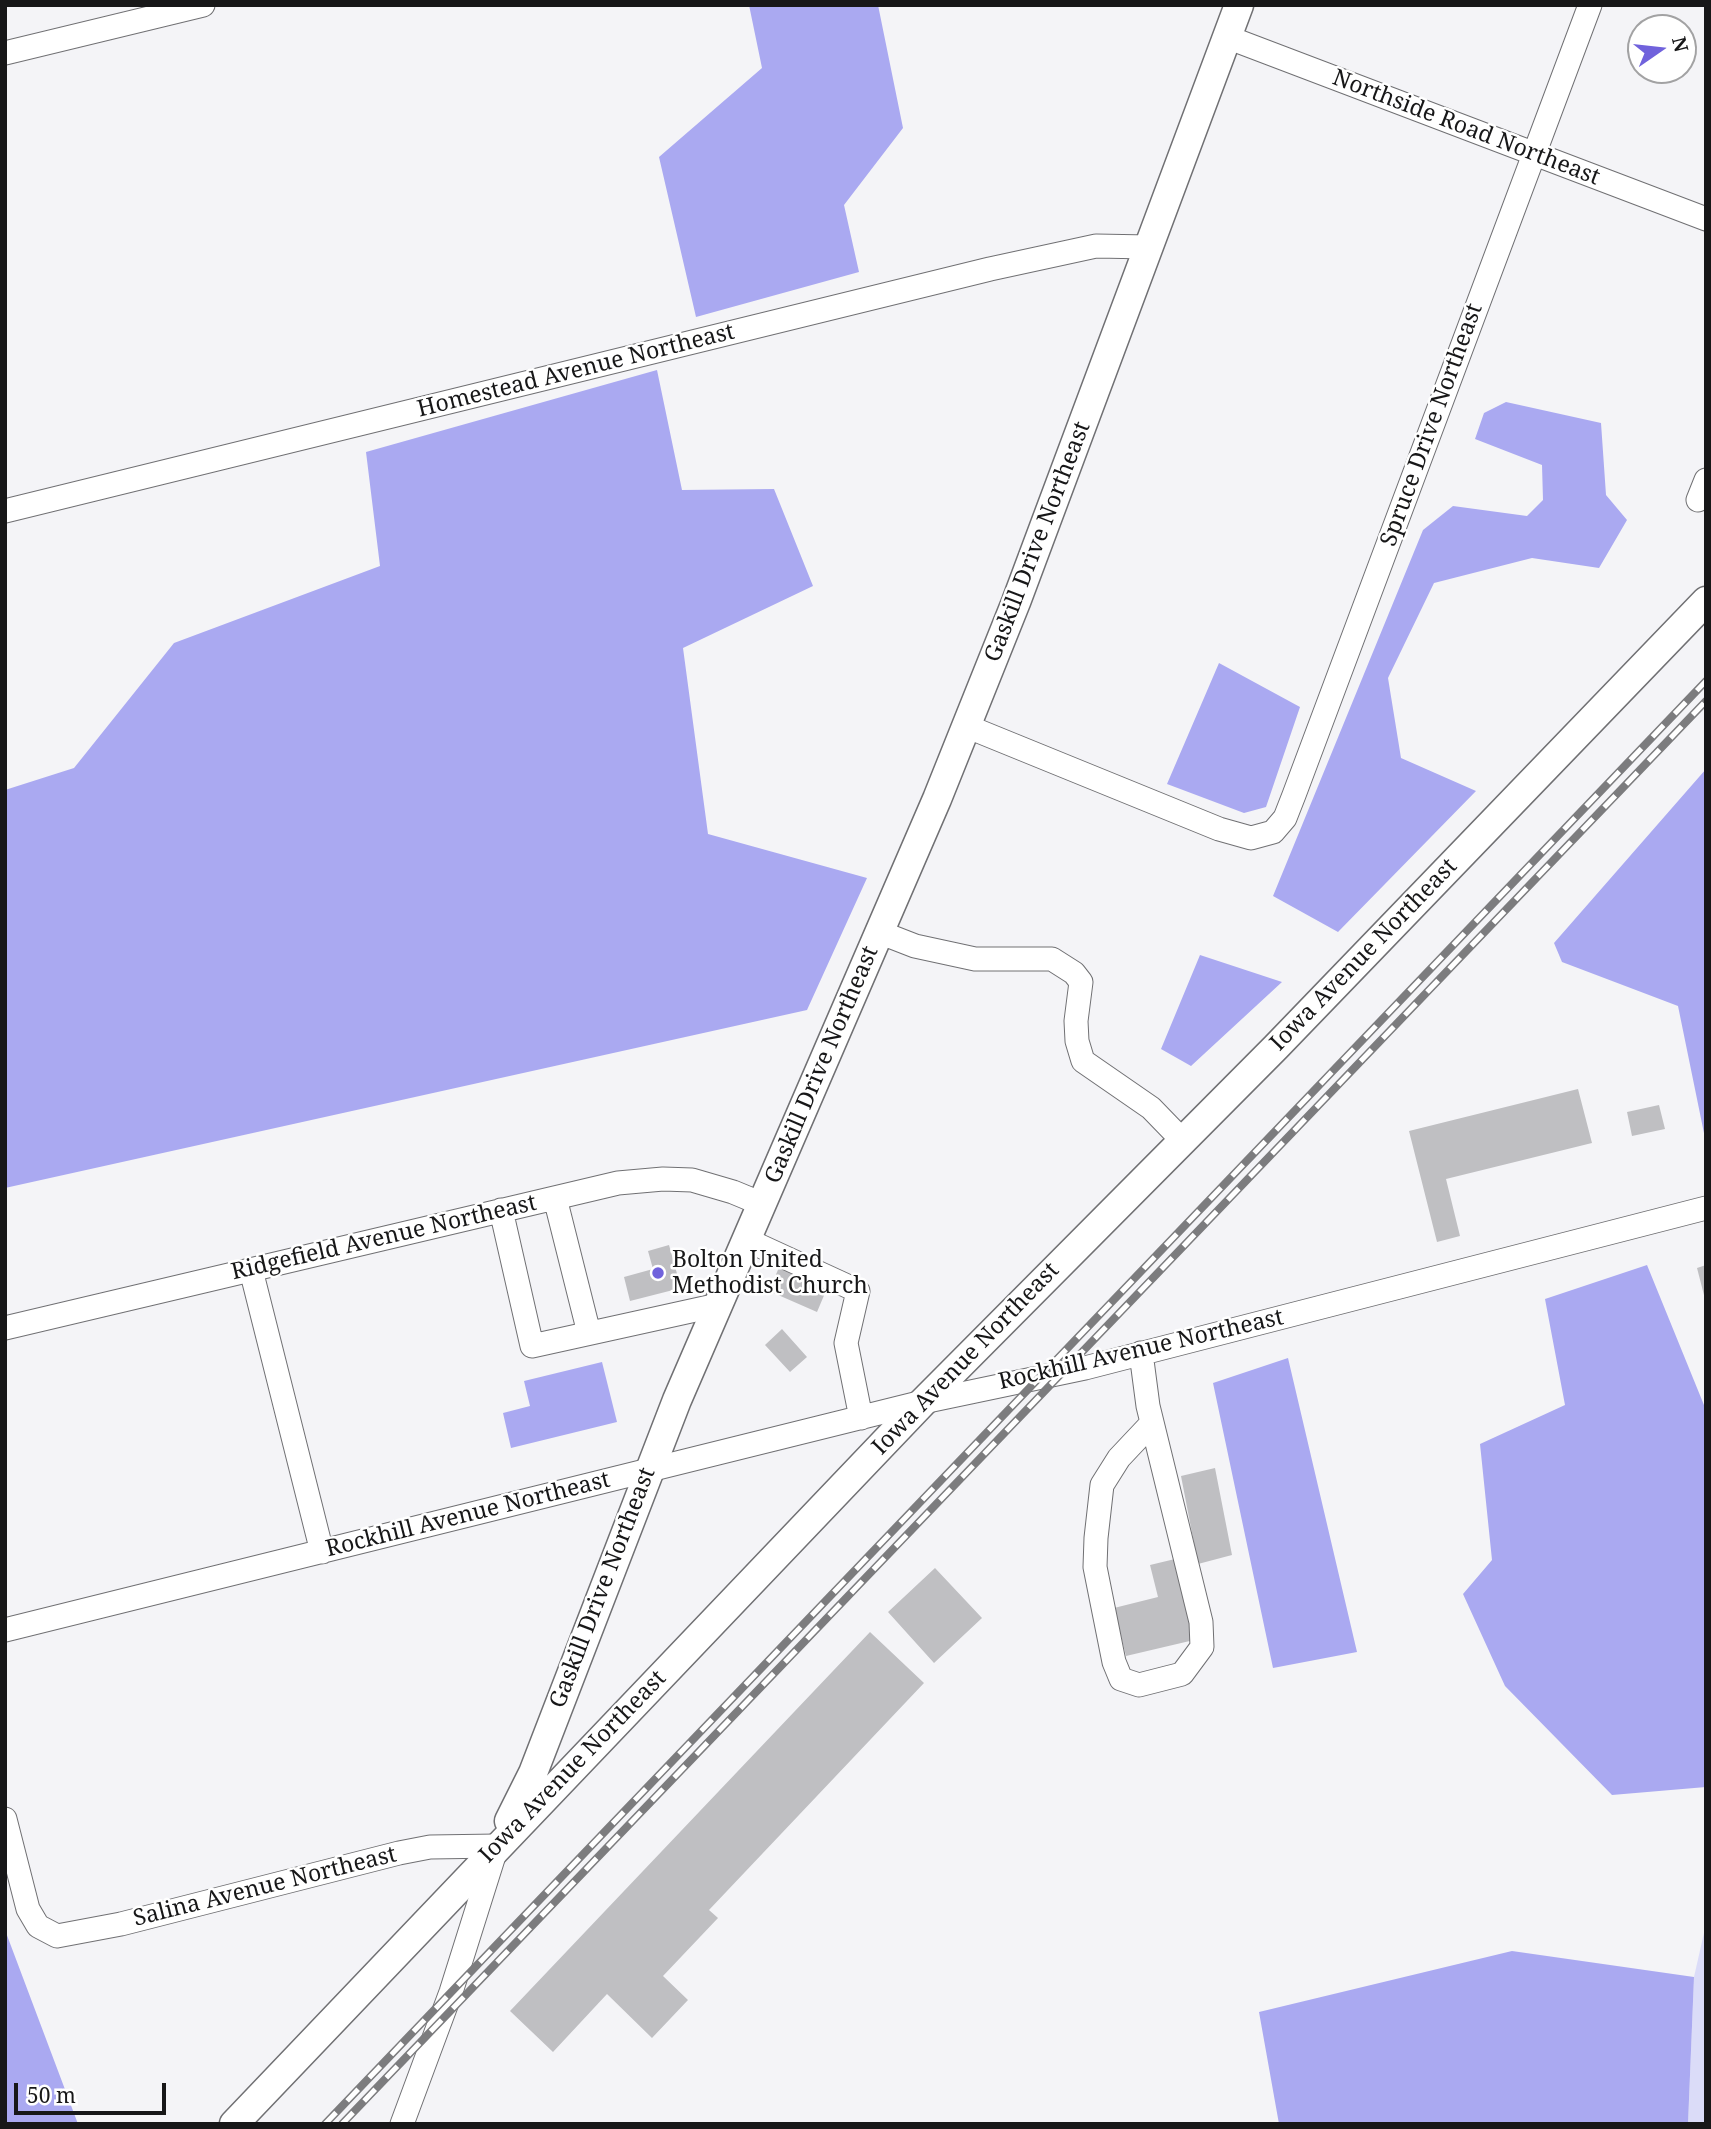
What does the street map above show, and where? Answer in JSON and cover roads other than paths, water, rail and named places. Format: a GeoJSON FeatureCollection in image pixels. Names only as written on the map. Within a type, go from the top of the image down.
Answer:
{"type":"FeatureCollection","features":[{"type":"Feature","properties":{"kind":"main road","name":"Gaskill Drive Northeast"},"geometry":{"type":"LineString","coordinates":[[497,1846],[533,1773],[649,1470],[718,1305],[966,726],[1044,532],[1239,5]]}},
{"type":"Feature","properties":{"kind":"main road","name":"Iowa Avenue Northeast"},"geometry":{"type":"LineString","coordinates":[[234,2124],[923,1402],[1706,601]]}},
{"type":"Feature","properties":{"kind":"street"},"geometry":{"type":"LineString","coordinates":[[5,53],[203,5]]}},
{"type":"Feature","properties":{"kind":"street","name":"Spruce Drive Northeast"},"geometry":{"type":"LineString","coordinates":[[966,726],[1219,829],[1251,838],[1273,832],[1285,818],[1294,795],[1590,5]]}},
{"type":"Feature","properties":{"kind":"street","name":"Northside Road Northeast"},"geometry":{"type":"LineString","coordinates":[[1227,37],[1706,219]]}},
{"type":"Feature","properties":{"kind":"street","name":"Homestead Avenue Northeast"},"geometry":{"type":"LineString","coordinates":[[5,511],[990,268],[1096,246],[1149,247]]}},
{"type":"Feature","properties":{"kind":"street"},"geometry":{"type":"LineString","coordinates":[[879,932],[915,946],[975,959],[1052,959],[1074,973],[1082,982],[1076,1041],[1083,1061],[1151,1108],[1182,1140]]}},
{"type":"Feature","properties":{"kind":"street","name":"Ridgefield Avenue Northeast"},"geometry":{"type":"LineString","coordinates":[[5,1328],[618,1183],[663,1179],[706,1183],[762,1204]]}},
{"type":"Feature","properties":{"kind":"street"},"geometry":{"type":"LineString","coordinates":[[555,1198],[589,1333]]}},
{"type":"Feature","properties":{"kind":"street","name":"Rockhill Avenue Northeast"},"geometry":{"type":"LineString","coordinates":[[5,1630],[923,1402],[1141,1353],[1706,1208]]}},
{"type":"Feature","properties":{"kind":"street"},"geometry":{"type":"LineString","coordinates":[[500,1210],[532,1346],[718,1305]]}},
{"type":"Feature","properties":{"kind":"street"},"geometry":{"type":"LineString","coordinates":[[747,1240],[858,1291],[846,1343],[861,1418]]}},
{"type":"Feature","properties":{"kind":"street"},"geometry":{"type":"LineString","coordinates":[[251,1270],[322,1552]]}},
{"type":"Feature","properties":{"kind":"street"},"geometry":{"type":"LineString","coordinates":[[1141,1353],[1152,1423],[1201,1622],[1202,1647],[1182,1674],[1139,1685],[1121,1679],[1114,1662],[1095,1567],[1096,1538],[1102,1485],[1119,1458],[1152,1423]]}},
{"type":"Feature","properties":{"kind":"street","name":"Salina Avenue Northeast"},"geometry":{"type":"LineString","coordinates":[[5,1819],[28,1909],[38,1926],[57,1936],[77,1934],[399,1853],[430,1847],[497,1846]]}},
{"type":"Feature","properties":{"kind":"street","name":"Gaskill Drive Northeast"},"geometry":{"type":"LineString","coordinates":[[402,2124],[451,1992],[497,1846]]}},
{"type":"Feature","properties":{"kind":"railway"},"geometry":{"type":"LineString","coordinates":[[325,2124],[1706,681]]}},
{"type":"Feature","properties":{"kind":"railway"},"geometry":{"type":"LineString","coordinates":[[342,2124],[1706,701]]}},
{"type":"Feature","properties":{"kind":"place","name":"Bolton United Methodist Church"},"geometry":{"type":"Point","coordinates":[658,1273]}}]}
